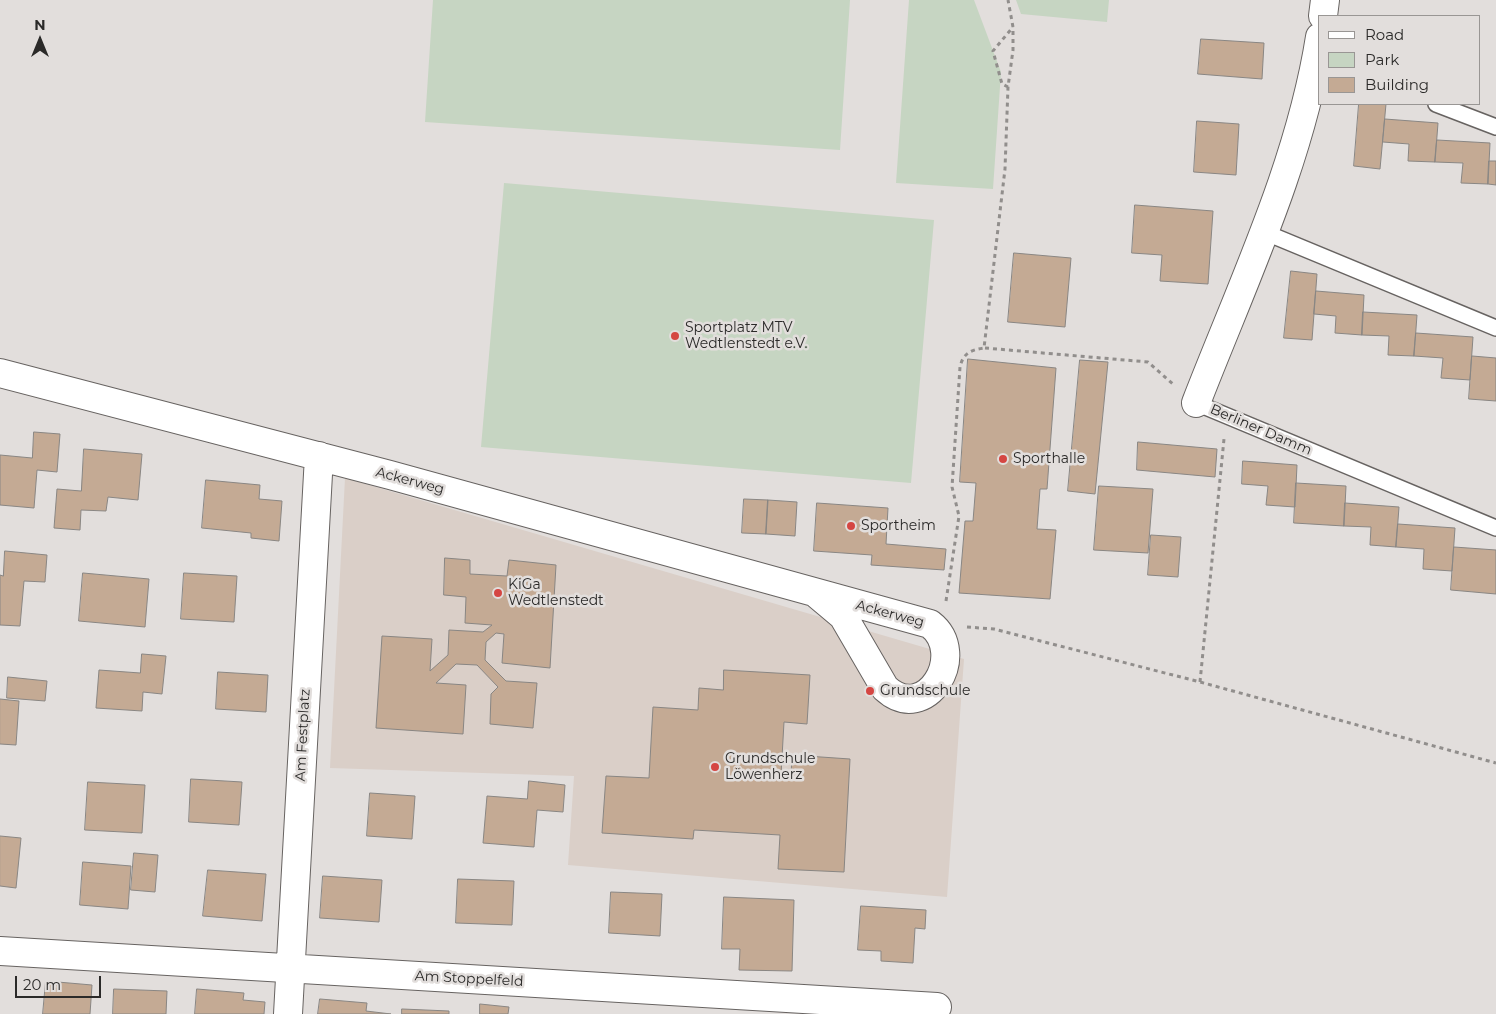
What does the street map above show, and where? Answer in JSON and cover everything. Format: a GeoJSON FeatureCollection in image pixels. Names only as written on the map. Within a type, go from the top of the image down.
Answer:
{"type":"FeatureCollection","features":[{"type":"Feature","properties":{"kind":"street"},"geometry":{"type":"LineString","coordinates":[[1323,15],[1325,0]]}},
{"type":"Feature","properties":{"kind":"street","name":"Berliner Damm"},"geometry":{"type":"LineString","coordinates":[[1196,403],[1264,232],[1295,138],[1318,54]]}},
{"type":"Feature","properties":{"kind":"street","name":"Ackerweg"},"geometry":{"type":"LineString","coordinates":[[0,373],[319,456],[818,595],[930,624],[937,629],[944,649],[943,674],[929,692],[916,698],[893,696],[885,688],[843,616],[818,595]]}},
{"type":"Feature","properties":{"kind":"street","name":"Am Festplatz"},"geometry":{"type":"LineString","coordinates":[[288,1014],[319,456]]}},
{"type":"Feature","properties":{"kind":"street","name":"Am Stoppelfeld"},"geometry":{"type":"LineString","coordinates":[[0,951],[290,969],[826,1007],[937,1007]]}},
{"type":"Feature","properties":{"kind":"lane"},"geometry":{"type":"LineString","coordinates":[[1438,105],[1496,128]]}},
{"type":"Feature","properties":{"kind":"lane"},"geometry":{"type":"LineString","coordinates":[[1264,232],[1496,328]]}},
{"type":"Feature","properties":{"kind":"lane","name":"Berliner Damm"},"geometry":{"type":"LineString","coordinates":[[1196,403],[1496,528]]}},
{"type":"Feature","properties":{"kind":"path"},"geometry":{"type":"LineString","coordinates":[[984,348],[1005,169],[1008,87],[1012,72],[1013,27],[1008,0]]}},
{"type":"Feature","properties":{"kind":"path"},"geometry":{"type":"LineString","coordinates":[[1008,87],[1002,84],[992,52],[1013,27]]}},
{"type":"Feature","properties":{"kind":"path"},"geometry":{"type":"LineString","coordinates":[[930,624],[946,602],[959,516],[952,487],[960,367],[966,354],[973,349],[984,348],[1148,362],[1196,403],[1225,440],[1200,682]]}},
{"type":"Feature","properties":{"kind":"path"},"geometry":{"type":"LineString","coordinates":[[930,624],[994,629],[1200,682],[1496,764]]}},
{"type":"Feature","properties":{"kind":"shaded area"},"geometry":{"type":"Polygon","coordinates":[[[345,478],[964,659],[947,897],[568,865],[574,776],[330,768],[345,478]]]}},
{"type":"Feature","properties":{"kind":"green space"},"geometry":{"type":"Polygon","coordinates":[[[433,0],[850,0],[840,150],[425,122],[433,0]]]}},
{"type":"Feature","properties":{"kind":"green space"},"geometry":{"type":"Polygon","coordinates":[[[909,0],[974,0],[1001,72],[993,189],[896,183],[909,0]]]}},
{"type":"Feature","properties":{"kind":"green space"},"geometry":{"type":"Polygon","coordinates":[[[1016,0],[1109,0],[1107,22],[1021,14],[1016,0]]]}},
{"type":"Feature","properties":{"kind":"green space"},"geometry":{"type":"Polygon","coordinates":[[[504,183],[934,220],[911,483],[481,447],[504,183]]]}},
{"type":"Feature","properties":{"kind":"building"},"geometry":{"type":"Polygon","coordinates":[[[1201,39],[1264,43],[1262,79],[1198,74],[1201,39]]]}},
{"type":"Feature","properties":{"kind":"building"},"geometry":{"type":"Polygon","coordinates":[[[1359,105],[1386,105],[1380,169],[1354,166],[1359,105]]]}},
{"type":"Feature","properties":{"kind":"building"},"geometry":{"type":"Polygon","coordinates":[[[1385,119],[1438,123],[1435,162],[1408,161],[1409,144],[1383,142],[1385,119]]]}},
{"type":"Feature","properties":{"kind":"building"},"geometry":{"type":"Polygon","coordinates":[[[1197,121],[1239,124],[1236,175],[1194,172],[1197,121]]]}},
{"type":"Feature","properties":{"kind":"building"},"geometry":{"type":"Polygon","coordinates":[[[1437,140],[1490,143],[1488,184],[1461,183],[1463,163],[1435,162],[1437,140]]]}},
{"type":"Feature","properties":{"kind":"building"},"geometry":{"type":"Polygon","coordinates":[[[1489,161],[1496,161],[1496,185],[1488,184],[1489,161]]]}},
{"type":"Feature","properties":{"kind":"building"},"geometry":{"type":"Polygon","coordinates":[[[1135,205],[1213,211],[1208,284],[1160,281],[1162,255],[1132,253],[1135,205]]]}},
{"type":"Feature","properties":{"kind":"building"},"geometry":{"type":"Polygon","coordinates":[[[1014,253],[1071,258],[1065,327],[1008,322],[1014,253]]]}},
{"type":"Feature","properties":{"kind":"building"},"geometry":{"type":"Polygon","coordinates":[[[1291,271],[1317,274],[1312,340],[1284,338],[1291,271]]]}},
{"type":"Feature","properties":{"kind":"building"},"geometry":{"type":"Polygon","coordinates":[[[1316,291],[1364,295],[1362,335],[1335,333],[1336,316],[1314,314],[1316,291]]]}},
{"type":"Feature","properties":{"kind":"building"},"geometry":{"type":"Polygon","coordinates":[[[1363,312],[1417,315],[1414,356],[1388,355],[1389,336],[1362,335],[1363,312]]]}},
{"type":"Feature","properties":{"kind":"building"},"geometry":{"type":"Polygon","coordinates":[[[1416,333],[1473,337],[1470,380],[1441,378],[1443,358],[1414,356],[1416,333]]]}},
{"type":"Feature","properties":{"kind":"building"},"geometry":{"type":"Polygon","coordinates":[[[1472,356],[1496,358],[1496,401],[1469,399],[1472,356]]]}},
{"type":"Feature","properties":{"kind":"building"},"geometry":{"type":"Polygon","coordinates":[[[968,359],[1056,368],[1047,489],[1040,489],[1037,529],[1056,530],[1050,599],[959,593],[965,521],[973,521],[976,483],[960,482],[968,359]]]}},
{"type":"Feature","properties":{"kind":"building"},"geometry":{"type":"Polygon","coordinates":[[[1080,360],[1108,362],[1095,494],[1068,491],[1080,360]]]}},
{"type":"Feature","properties":{"kind":"building"},"geometry":{"type":"Polygon","coordinates":[[[34,432],[60,434],[57,472],[37,470],[34,508],[0,505],[0,455],[32,458],[34,432]]]}},
{"type":"Feature","properties":{"kind":"building"},"geometry":{"type":"Polygon","coordinates":[[[1138,442],[1217,449],[1215,477],[1137,470],[1138,442]]]}},
{"type":"Feature","properties":{"kind":"building"},"geometry":{"type":"Polygon","coordinates":[[[84,449],[142,454],[138,500],[108,497],[106,511],[81,510],[80,530],[54,528],[57,489],[81,491],[84,449]]]}},
{"type":"Feature","properties":{"kind":"building"},"geometry":{"type":"Polygon","coordinates":[[[1243,461],[1297,465],[1295,507],[1266,505],[1268,486],[1242,484],[1243,461]]]}},
{"type":"Feature","properties":{"kind":"building"},"geometry":{"type":"Polygon","coordinates":[[[206,480],[260,485],[259,499],[282,501],[279,541],[251,538],[251,533],[202,528],[206,480]]]}},
{"type":"Feature","properties":{"kind":"building"},"geometry":{"type":"Polygon","coordinates":[[[1296,483],[1346,486],[1344,526],[1294,523],[1296,483]]]}},
{"type":"Feature","properties":{"kind":"building"},"geometry":{"type":"Polygon","coordinates":[[[1099,486],[1153,489],[1148,553],[1094,550],[1099,486]]]}},
{"type":"Feature","properties":{"kind":"building"},"geometry":{"type":"Polygon","coordinates":[[[744,499],[768,500],[766,534],[742,533],[744,499]]]}},
{"type":"Feature","properties":{"kind":"building"},"geometry":{"type":"Polygon","coordinates":[[[768,500],[797,502],[795,536],[766,534],[768,500]]]}},
{"type":"Feature","properties":{"kind":"building","name":"Sportheim"},"geometry":{"type":"Polygon","coordinates":[[[817,503],[888,508],[886,544],[946,549],[944,570],[871,565],[872,555],[814,551],[817,503]]]}},
{"type":"Feature","properties":{"kind":"building"},"geometry":{"type":"Polygon","coordinates":[[[1345,503],[1399,507],[1396,547],[1370,545],[1371,527],[1344,526],[1345,503]]]}},
{"type":"Feature","properties":{"kind":"building"},"geometry":{"type":"Polygon","coordinates":[[[1398,524],[1455,528],[1452,571],[1423,569],[1424,549],[1396,547],[1398,524]]]}},
{"type":"Feature","properties":{"kind":"building"},"geometry":{"type":"Polygon","coordinates":[[[1151,535],[1181,537],[1178,577],[1148,575],[1151,535]]]}},
{"type":"Feature","properties":{"kind":"building"},"geometry":{"type":"Polygon","coordinates":[[[1454,547],[1496,550],[1496,594],[1451,590],[1454,547]]]}},
{"type":"Feature","properties":{"kind":"building"},"geometry":{"type":"Polygon","coordinates":[[[5,551],[47,555],[45,582],[24,581],[20,626],[0,625],[0,575],[3,576],[5,551]]]}},
{"type":"Feature","properties":{"kind":"building"},"geometry":{"type":"Polygon","coordinates":[[[445,558],[470,560],[470,574],[507,576],[509,560],[556,565],[550,668],[502,663],[504,634],[496,633],[486,642],[485,660],[506,681],[537,683],[533,728],[490,724],[491,694],[498,687],[477,665],[456,664],[436,683],[466,685],[463,734],[376,728],[382,636],[432,639],[430,671],[448,655],[449,630],[483,632],[492,625],[465,623],[466,597],[444,595],[445,558]]]}},
{"type":"Feature","properties":{"kind":"building"},"geometry":{"type":"Polygon","coordinates":[[[83,573],[149,579],[145,627],[79,621],[83,573]]]}},
{"type":"Feature","properties":{"kind":"building"},"geometry":{"type":"Polygon","coordinates":[[[184,573],[237,576],[234,622],[181,619],[184,573]]]}},
{"type":"Feature","properties":{"kind":"building"},"geometry":{"type":"Polygon","coordinates":[[[142,654],[166,656],[162,694],[143,692],[142,711],[96,708],[99,670],[140,673],[142,654]]]}},
{"type":"Feature","properties":{"kind":"building","name":"Grundschule Löwenherz"},"geometry":{"type":"Polygon","coordinates":[[[724,670],[810,675],[807,724],[784,722],[781,775],[791,776],[792,755],[850,759],[844,872],[778,869],[780,835],[694,830],[693,839],[602,833],[606,776],[649,778],[653,707],[698,710],[699,688],[723,690],[724,670]]]}},
{"type":"Feature","properties":{"kind":"building"},"geometry":{"type":"Polygon","coordinates":[[[218,672],[268,675],[266,712],[216,709],[218,672]]]}},
{"type":"Feature","properties":{"kind":"building"},"geometry":{"type":"Polygon","coordinates":[[[8,677],[47,681],[45,701],[7,698],[8,677]]]}},
{"type":"Feature","properties":{"kind":"building"},"geometry":{"type":"Polygon","coordinates":[[[0,699],[19,701],[16,745],[0,744],[0,699]]]}},
{"type":"Feature","properties":{"kind":"building"},"geometry":{"type":"Polygon","coordinates":[[[191,779],[242,782],[239,825],[189,822],[191,779]]]}},
{"type":"Feature","properties":{"kind":"building"},"geometry":{"type":"Polygon","coordinates":[[[529,781],[565,785],[563,812],[537,810],[534,847],[483,843],[487,796],[527,799],[529,781]]]}},
{"type":"Feature","properties":{"kind":"building"},"geometry":{"type":"Polygon","coordinates":[[[88,782],[145,785],[142,833],[85,830],[88,782]]]}},
{"type":"Feature","properties":{"kind":"building"},"geometry":{"type":"Polygon","coordinates":[[[370,793],[415,796],[412,839],[367,836],[370,793]]]}},
{"type":"Feature","properties":{"kind":"building"},"geometry":{"type":"Polygon","coordinates":[[[0,836],[21,838],[16,888],[0,886],[0,836]]]}},
{"type":"Feature","properties":{"kind":"building"},"geometry":{"type":"Polygon","coordinates":[[[134,853],[158,855],[155,892],[131,890],[134,853]]]}},
{"type":"Feature","properties":{"kind":"building"},"geometry":{"type":"Polygon","coordinates":[[[83,862],[131,866],[128,909],[80,905],[83,862]]]}},
{"type":"Feature","properties":{"kind":"building"},"geometry":{"type":"Polygon","coordinates":[[[208,870],[266,874],[262,921],[203,916],[208,870]]]}},
{"type":"Feature","properties":{"kind":"building"},"geometry":{"type":"Polygon","coordinates":[[[323,876],[382,880],[379,922],[320,918],[323,876]]]}},
{"type":"Feature","properties":{"kind":"building"},"geometry":{"type":"Polygon","coordinates":[[[458,879],[514,881],[512,925],[456,923],[458,879]]]}},
{"type":"Feature","properties":{"kind":"building"},"geometry":{"type":"Polygon","coordinates":[[[611,892],[662,894],[660,936],[609,933],[611,892]]]}},
{"type":"Feature","properties":{"kind":"building"},"geometry":{"type":"Polygon","coordinates":[[[724,897],[794,900],[792,971],[739,970],[740,949],[722,949],[724,897]]]}},
{"type":"Feature","properties":{"kind":"building"},"geometry":{"type":"Polygon","coordinates":[[[861,906],[926,910],[925,929],[915,928],[913,963],[881,961],[881,951],[858,950],[861,906]]]}},
{"type":"Feature","properties":{"kind":"building"},"geometry":{"type":"Polygon","coordinates":[[[46,981],[92,985],[90,1014],[43,1014],[46,981]]]}},
{"type":"Feature","properties":{"kind":"building"},"geometry":{"type":"Polygon","coordinates":[[[114,989],[167,991],[166,1014],[113,1014],[114,989]]]}},
{"type":"Feature","properties":{"kind":"building"},"geometry":{"type":"Polygon","coordinates":[[[197,989],[244,993],[243,1000],[265,1002],[264,1014],[195,1014],[197,989]]]}},
{"type":"Feature","properties":{"kind":"building"},"geometry":{"type":"Polygon","coordinates":[[[320,999],[367,1003],[366,1011],[391,1014],[318,1014],[320,999]]]}},
{"type":"Feature","properties":{"kind":"building"},"geometry":{"type":"Polygon","coordinates":[[[480,1004],[509,1007],[508,1014],[480,1014],[480,1004]]]}},
{"type":"Feature","properties":{"kind":"building"},"geometry":{"type":"Polygon","coordinates":[[[402,1009],[449,1011],[449,1014],[402,1014],[402,1009]]]}},
{"type":"Feature","properties":{"kind":"place","name":"Sportplatz MTV Wedtlenstedt e.V."},"geometry":{"type":"Point","coordinates":[675,336]}},
{"type":"Feature","properties":{"kind":"place","name":"Sporthalle"},"geometry":{"type":"Point","coordinates":[1003,459]}},
{"type":"Feature","properties":{"kind":"place","name":"Sportheim"},"geometry":{"type":"Point","coordinates":[851,526]}},
{"type":"Feature","properties":{"kind":"place","name":"KiGa Wedtlenstedt"},"geometry":{"type":"Point","coordinates":[498,593]}},
{"type":"Feature","properties":{"kind":"place","name":"Grundschule"},"geometry":{"type":"Point","coordinates":[870,691]}},
{"type":"Feature","properties":{"kind":"place","name":"Grundschule Löwenherz"},"geometry":{"type":"Point","coordinates":[715,767]}}]}
